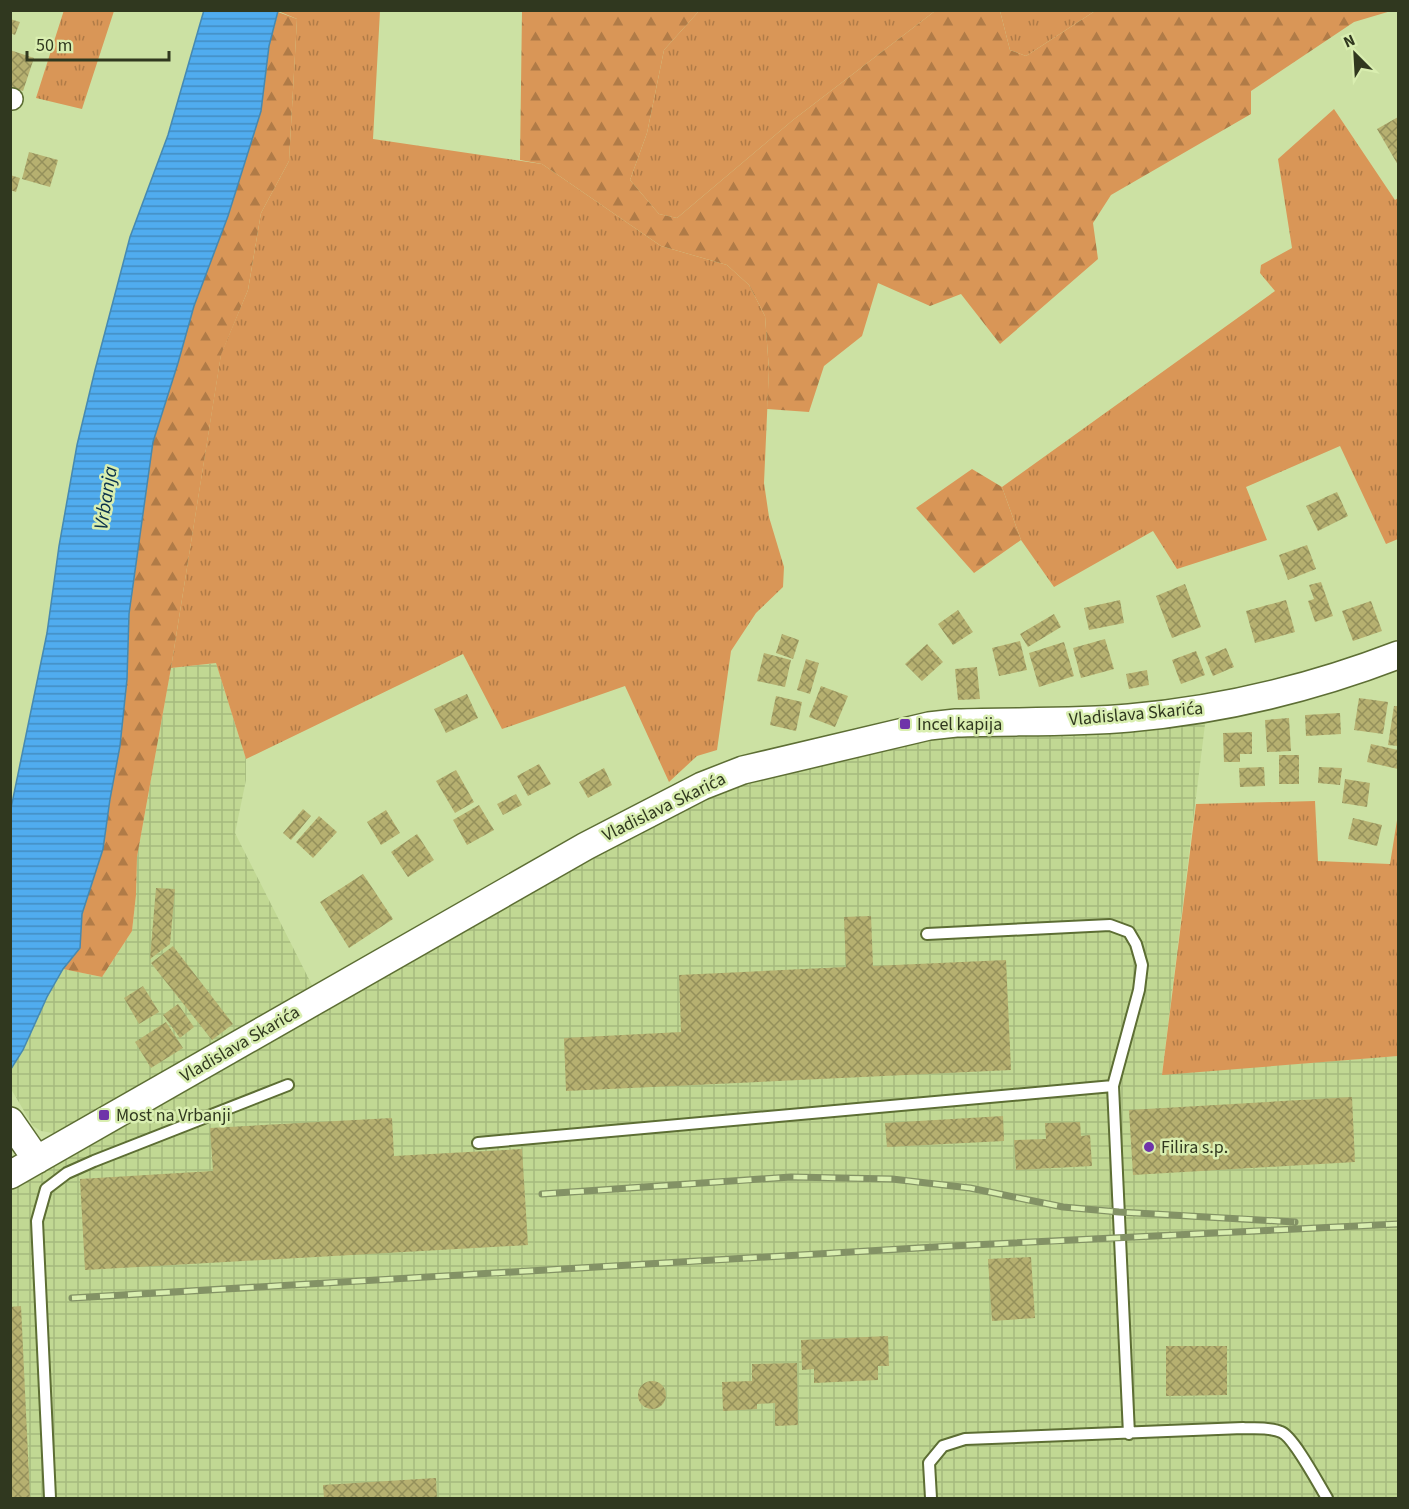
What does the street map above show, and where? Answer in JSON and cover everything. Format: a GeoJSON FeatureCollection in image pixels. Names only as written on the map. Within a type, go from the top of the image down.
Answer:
{"type":"FeatureCollection","features":[{"type":"Feature","properties":{"kind":"street","name":"Vladislava Skarića"},"geometry":{"type":"LineString","coordinates":[[10,1175],[586,846],[723,777],[743,770],[929,726],[956,723],[1128,718],[1207,708],[1294,690],[1398,655]]}},
{"type":"Feature","properties":{"kind":"street"},"geometry":{"type":"LineString","coordinates":[[14,1127],[37,1160]]}},
{"type":"Feature","properties":{"kind":"lane"},"geometry":{"type":"LineString","coordinates":[[927,934],[1110,925],[1129,932],[1136,944],[1142,965],[1139,990],[1113,1086],[1129,1434]]}},
{"type":"Feature","properties":{"kind":"lane"},"geometry":{"type":"LineString","coordinates":[[50,1498],[37,1221],[46,1189],[67,1173],[94,1161],[288,1085]]}},
{"type":"Feature","properties":{"kind":"lane"},"geometry":{"type":"LineString","coordinates":[[478,1143],[1113,1086]]}},
{"type":"Feature","properties":{"kind":"lane"},"geometry":{"type":"LineString","coordinates":[[931,1498],[929,1462],[943,1446],[965,1439],[1243,1428],[1283,1432],[1293,1442],[1327,1498]]}},
{"type":"Feature","properties":{"kind":"shaded area"},"geometry":{"type":"Polygon","coordinates":[[[216,663],[246,759],[246,780],[235,833],[315,991],[58,1134],[41,1131],[33,1126],[11,1089],[10,1069],[23,1050],[47,997],[63,969],[102,977],[132,931],[137,857],[171,668],[216,663]]]}},
{"type":"Feature","properties":{"kind":"shaded area"},"geometry":{"type":"Polygon","coordinates":[[[1207,708],[1162,1074],[1398,1056],[1398,1498],[11,1498],[10,1175],[702,786],[843,747],[1207,708]]]}},
{"type":"Feature","properties":{"kind":"green space"},"geometry":{"type":"Polygon","coordinates":[[[64,10],[114,11],[82,109],[36,98],[64,10]]]}},
{"type":"Feature","properties":{"kind":"green space"},"geometry":{"type":"Polygon","coordinates":[[[278,11],[380,11],[373,139],[542,164],[661,246],[727,265],[749,285],[765,316],[769,370],[764,483],[769,517],[784,567],[783,587],[756,613],[731,651],[717,750],[697,756],[669,782],[625,686],[502,729],[463,654],[246,759],[216,663],[171,668],[221,354],[248,290],[261,213],[289,161],[297,19],[278,11]]]}},
{"type":"Feature","properties":{"kind":"green space"},"geometry":{"type":"Polygon","coordinates":[[[522,11],[699,11],[664,50],[647,133],[630,180],[659,214],[677,218],[793,120],[935,11],[1000,11],[1010,50],[1026,56],[1095,11],[1391,11],[1354,22],[1251,91],[1251,114],[1111,195],[1093,223],[1098,259],[1000,344],[961,294],[930,306],[878,283],[862,336],[824,366],[809,412],[767,409],[769,370],[765,316],[749,285],[727,265],[661,246],[542,164],[520,160],[522,11]]]}},
{"type":"Feature","properties":{"kind":"green space"},"geometry":{"type":"Polygon","coordinates":[[[699,11],[935,11],[793,120],[677,218],[659,214],[630,180],[647,133],[664,50],[699,11]]]}},
{"type":"Feature","properties":{"kind":"green space"},"geometry":{"type":"Polygon","coordinates":[[[1000,11],[1095,11],[1026,56],[1010,50],[1000,11]]]}},
{"type":"Feature","properties":{"kind":"green space"},"geometry":{"type":"Polygon","coordinates":[[[278,12],[297,19],[289,161],[261,213],[248,290],[221,355],[171,668],[137,857],[132,931],[102,977],[63,969],[80,948],[82,914],[103,849],[120,746],[127,679],[129,614],[153,442],[194,306],[228,216],[261,111],[269,46],[278,12]]]}},
{"type":"Feature","properties":{"kind":"green space"},"geometry":{"type":"Polygon","coordinates":[[[1334,109],[1395,200],[1398,198],[1398,539],[1386,544],[1340,446],[1246,487],[1267,540],[1177,569],[1153,531],[1054,587],[1021,540],[1002,487],[1275,291],[1260,273],[1261,265],[1292,248],[1278,159],[1334,109]]]}},
{"type":"Feature","properties":{"kind":"green space"},"geometry":{"type":"Polygon","coordinates":[[[972,469],[1002,487],[1021,540],[974,573],[916,508],[972,469]]]}},
{"type":"Feature","properties":{"kind":"green space"},"geometry":{"type":"Polygon","coordinates":[[[1315,801],[1318,861],[1390,864],[1398,814],[1398,1056],[1162,1075],[1196,804],[1315,801]]]}},
{"type":"Feature","properties":{"kind":"water","name":"Vrbanja"},"geometry":{"type":"Polygon","coordinates":[[[204,10],[278,11],[269,46],[261,111],[228,216],[194,306],[153,442],[129,614],[127,679],[120,746],[103,849],[82,914],[80,948],[63,969],[47,997],[23,1050],[11,1069],[11,808],[47,633],[59,546],[77,445],[130,237],[168,135],[204,10]]]}},
{"type":"Feature","properties":{"kind":"building"},"geometry":{"type":"Polygon","coordinates":[[[10,19],[20,22],[15,35],[10,33],[10,19]]]}},
{"type":"Feature","properties":{"kind":"building"},"geometry":{"type":"Polygon","coordinates":[[[10,50],[34,58],[23,91],[10,87],[10,50]]]}},
{"type":"Feature","properties":{"kind":"building"},"geometry":{"type":"Polygon","coordinates":[[[1398,117],[1398,165],[1377,129],[1398,117]]]}},
{"type":"Feature","properties":{"kind":"building"},"geometry":{"type":"Polygon","coordinates":[[[29,152],[58,160],[50,187],[22,179],[29,152]]]}},
{"type":"Feature","properties":{"kind":"building"},"geometry":{"type":"Polygon","coordinates":[[[10,175],[20,178],[16,192],[10,190],[10,175]]]}},
{"type":"Feature","properties":{"kind":"building"},"geometry":{"type":"Polygon","coordinates":[[[1337,492],[1348,516],[1318,531],[1306,506],[1337,492]]]}},
{"type":"Feature","properties":{"kind":"building"},"geometry":{"type":"Polygon","coordinates":[[[1307,545],[1316,569],[1288,580],[1279,555],[1307,545]]]}},
{"type":"Feature","properties":{"kind":"building"},"geometry":{"type":"Polygon","coordinates":[[[1321,582],[1333,616],[1315,622],[1308,601],[1314,599],[1309,585],[1321,582]]]}},
{"type":"Feature","properties":{"kind":"building"},"geometry":{"type":"Polygon","coordinates":[[[1185,584],[1201,627],[1172,638],[1156,596],[1185,584]]]}},
{"type":"Feature","properties":{"kind":"building"},"geometry":{"type":"Polygon","coordinates":[[[1120,600],[1124,623],[1089,630],[1084,608],[1120,600]]]}},
{"type":"Feature","properties":{"kind":"building"},"geometry":{"type":"Polygon","coordinates":[[[1286,600],[1295,632],[1255,643],[1246,611],[1286,600]]]}},
{"type":"Feature","properties":{"kind":"building"},"geometry":{"type":"Polygon","coordinates":[[[1371,601],[1382,631],[1353,641],[1342,611],[1371,601]]]}},
{"type":"Feature","properties":{"kind":"building"},"geometry":{"type":"Polygon","coordinates":[[[958,610],[973,632],[953,645],[938,624],[958,610]]]}},
{"type":"Feature","properties":{"kind":"building"},"geometry":{"type":"Polygon","coordinates":[[[1054,614],[1061,627],[1028,647],[1020,634],[1054,614]]]}},
{"type":"Feature","properties":{"kind":"building"},"geometry":{"type":"Polygon","coordinates":[[[782,634],[799,640],[793,659],[776,653],[782,634]]]}},
{"type":"Feature","properties":{"kind":"building"},"geometry":{"type":"Polygon","coordinates":[[[1105,639],[1114,669],[1081,678],[1073,648],[1105,639]]]}},
{"type":"Feature","properties":{"kind":"building"},"geometry":{"type":"Polygon","coordinates":[[[1020,641],[1027,670],[999,676],[992,648],[1020,641]]]}},
{"type":"Feature","properties":{"kind":"building"},"geometry":{"type":"Polygon","coordinates":[[[1064,642],[1074,676],[1039,687],[1029,653],[1064,642]]]}},
{"type":"Feature","properties":{"kind":"building"},"geometry":{"type":"Polygon","coordinates":[[[927,644],[943,662],[922,681],[905,664],[927,644]]]}},
{"type":"Feature","properties":{"kind":"building"},"geometry":{"type":"Polygon","coordinates":[[[1226,648],[1234,667],[1213,676],[1205,657],[1226,648]]]}},
{"type":"Feature","properties":{"kind":"building"},"geometry":{"type":"Polygon","coordinates":[[[1196,651],[1205,675],[1181,684],[1172,660],[1196,651]]]}},
{"type":"Feature","properties":{"kind":"building"},"geometry":{"type":"Polygon","coordinates":[[[764,653],[791,660],[785,687],[757,681],[764,653]]]}},
{"type":"Feature","properties":{"kind":"building"},"geometry":{"type":"Polygon","coordinates":[[[806,659],[819,663],[810,694],[797,690],[806,659]]]}},
{"type":"Feature","properties":{"kind":"building"},"geometry":{"type":"Polygon","coordinates":[[[977,667],[980,699],[958,700],[955,669],[977,667]]]}},
{"type":"Feature","properties":{"kind":"building"},"geometry":{"type":"Polygon","coordinates":[[[1147,670],[1149,685],[1129,689],[1126,674],[1147,670]]]}},
{"type":"Feature","properties":{"kind":"building"},"geometry":{"type":"Polygon","coordinates":[[[821,686],[848,696],[835,727],[809,717],[821,686]]]}},
{"type":"Feature","properties":{"kind":"building"},"geometry":{"type":"Polygon","coordinates":[[[467,694],[478,718],[446,733],[434,709],[467,694]]]}},
{"type":"Feature","properties":{"kind":"building"},"geometry":{"type":"Polygon","coordinates":[[[776,696],[802,702],[796,731],[770,725],[776,696]]]}},
{"type":"Feature","properties":{"kind":"building"},"geometry":{"type":"Polygon","coordinates":[[[1359,698],[1388,702],[1383,734],[1354,730],[1359,698]]]}},
{"type":"Feature","properties":{"kind":"building"},"geometry":{"type":"Polygon","coordinates":[[[1394,706],[1398,706],[1398,746],[1388,745],[1394,706]]]}},
{"type":"Feature","properties":{"kind":"building"},"geometry":{"type":"Polygon","coordinates":[[[1340,713],[1341,734],[1306,736],[1305,715],[1340,713]]]}},
{"type":"Feature","properties":{"kind":"building"},"geometry":{"type":"Polygon","coordinates":[[[1289,718],[1291,751],[1267,752],[1265,720],[1289,718]]]}},
{"type":"Feature","properties":{"kind":"building"},"geometry":{"type":"Polygon","coordinates":[[[1252,732],[1252,754],[1240,754],[1240,762],[1224,762],[1223,733],[1252,732]]]}},
{"type":"Feature","properties":{"kind":"building"},"geometry":{"type":"Polygon","coordinates":[[[1371,744],[1398,750],[1398,769],[1367,762],[1371,744]]]}},
{"type":"Feature","properties":{"kind":"building"},"geometry":{"type":"Polygon","coordinates":[[[1279,755],[1299,755],[1299,784],[1279,784],[1279,755]]]}},
{"type":"Feature","properties":{"kind":"building"},"geometry":{"type":"Polygon","coordinates":[[[539,764],[551,784],[528,796],[517,776],[539,764]]]}},
{"type":"Feature","properties":{"kind":"building"},"geometry":{"type":"Polygon","coordinates":[[[1264,767],[1265,786],[1240,787],[1239,768],[1264,767]]]}},
{"type":"Feature","properties":{"kind":"building"},"geometry":{"type":"Polygon","coordinates":[[[1319,767],[1342,768],[1340,785],[1318,783],[1319,767]]]}},
{"type":"Feature","properties":{"kind":"building"},"geometry":{"type":"Polygon","coordinates":[[[604,768],[612,785],[588,798],[579,782],[604,768]]]}},
{"type":"Feature","properties":{"kind":"building"},"geometry":{"type":"Polygon","coordinates":[[[456,770],[474,802],[455,813],[436,781],[456,770]]]}},
{"type":"Feature","properties":{"kind":"building"},"geometry":{"type":"Polygon","coordinates":[[[1345,779],[1370,783],[1367,807],[1342,803],[1345,779]]]}},
{"type":"Feature","properties":{"kind":"building"},"geometry":{"type":"Polygon","coordinates":[[[516,794],[522,805],[503,815],[497,804],[516,794]]]}},
{"type":"Feature","properties":{"kind":"building"},"geometry":{"type":"Polygon","coordinates":[[[479,805],[494,830],[467,845],[453,820],[479,805]]]}},
{"type":"Feature","properties":{"kind":"building"},"geometry":{"type":"Polygon","coordinates":[[[303,809],[311,816],[291,840],[283,833],[303,809]]]}},
{"type":"Feature","properties":{"kind":"building"},"geometry":{"type":"Polygon","coordinates":[[[386,810],[400,833],[381,845],[367,822],[386,810]]]}},
{"type":"Feature","properties":{"kind":"building"},"geometry":{"type":"Polygon","coordinates":[[[319,816],[337,832],[313,858],[296,842],[319,816]]]}},
{"type":"Feature","properties":{"kind":"building"},"geometry":{"type":"Polygon","coordinates":[[[1353,818],[1382,825],[1377,846],[1348,839],[1353,818]]]}},
{"type":"Feature","properties":{"kind":"building"},"geometry":{"type":"Polygon","coordinates":[[[417,834],[434,860],[408,877],[391,852],[417,834]]]}},
{"type":"Feature","properties":{"kind":"building"},"geometry":{"type":"Polygon","coordinates":[[[363,874],[393,919],[349,948],[320,902],[363,874]]]}},
{"type":"Feature","properties":{"kind":"building"},"geometry":{"type":"Polygon","coordinates":[[[156,888],[175,889],[170,944],[150,959],[156,888]]]}},
{"type":"Feature","properties":{"kind":"building"},"geometry":{"type":"Polygon","coordinates":[[[871,916],[873,966],[1006,960],[1011,1070],[566,1091],[564,1038],[681,1032],[679,975],[846,967],[844,917],[871,916]]]}},
{"type":"Feature","properties":{"kind":"building"},"geometry":{"type":"Polygon","coordinates":[[[173,946],[233,1024],[212,1040],[151,963],[173,946]]]}},
{"type":"Feature","properties":{"kind":"building"},"geometry":{"type":"Polygon","coordinates":[[[143,986],[159,1012],[139,1024],[124,998],[143,986]]]}},
{"type":"Feature","properties":{"kind":"building"},"geometry":{"type":"Polygon","coordinates":[[[178,1004],[194,1027],[180,1038],[163,1015],[178,1004]]]}},
{"type":"Feature","properties":{"kind":"building"},"geometry":{"type":"Polygon","coordinates":[[[166,1022],[183,1048],[151,1068],[135,1042],[166,1022]]]}},
{"type":"Feature","properties":{"kind":"building"},"geometry":{"type":"Polygon","coordinates":[[[1352,1097],[1355,1162],[1133,1175],[1129,1110],[1352,1097]]]}},
{"type":"Feature","properties":{"kind":"building"},"geometry":{"type":"Polygon","coordinates":[[[1003,1116],[1004,1141],[887,1147],[885,1123],[1003,1116]]]}},
{"type":"Feature","properties":{"kind":"building"},"geometry":{"type":"Polygon","coordinates":[[[392,1118],[394,1156],[522,1149],[528,1245],[85,1270],[80,1179],[213,1171],[210,1128],[392,1118]]]}},
{"type":"Feature","properties":{"kind":"building"},"geometry":{"type":"Polygon","coordinates":[[[1080,1122],[1081,1136],[1090,1135],[1092,1166],[1016,1170],[1014,1140],[1046,1139],[1045,1123],[1080,1122]]]}},
{"type":"Feature","properties":{"kind":"building"},"geometry":{"type":"Polygon","coordinates":[[[1031,1257],[1035,1318],[992,1321],[988,1259],[1031,1257]]]}},
{"type":"Feature","properties":{"kind":"building"},"geometry":{"type":"Polygon","coordinates":[[[21,1306],[30,1498],[10,1498],[10,1307],[21,1306]]]}},
{"type":"Feature","properties":{"kind":"building"},"geometry":{"type":"Polygon","coordinates":[[[888,1336],[889,1366],[878,1366],[878,1380],[814,1383],[814,1369],[802,1370],[801,1340],[888,1336]]]}},
{"type":"Feature","properties":{"kind":"building"},"geometry":{"type":"Polygon","coordinates":[[[1166,1346],[1227,1346],[1227,1395],[1166,1396],[1166,1346]]]}},
{"type":"Feature","properties":{"kind":"building"},"geometry":{"type":"Polygon","coordinates":[[[797,1363],[798,1425],[775,1426],[775,1403],[757,1404],[757,1409],[723,1411],[722,1382],[752,1381],[752,1364],[797,1363]]]}},
{"type":"Feature","properties":{"kind":"building"},"geometry":{"type":"Polygon","coordinates":[[[652,1381],[662,1385],[666,1395],[662,1405],[652,1409],[642,1405],[638,1395],[642,1385],[652,1381]]]}},
{"type":"Feature","properties":{"kind":"building"},"geometry":{"type":"Polygon","coordinates":[[[436,1478],[437,1498],[324,1498],[323,1485],[436,1478]]]}},
{"type":"Feature","properties":{"kind":"railway"},"geometry":{"type":"LineString","coordinates":[[542,1194],[791,1177],[892,1179],[970,1188],[1063,1207],[1295,1222]]}},
{"type":"Feature","properties":{"kind":"railway"},"geometry":{"type":"LineString","coordinates":[[72,1298],[952,1246],[1398,1224]]}},
{"type":"Feature","properties":{"kind":"place","name":"Incel kapija"},"geometry":{"type":"Point","coordinates":[905,724]}},
{"type":"Feature","properties":{"kind":"place","name":"Most na Vrbanji"},"geometry":{"type":"Point","coordinates":[104,1115]}},
{"type":"Feature","properties":{"kind":"place","name":"Filira s.p."},"geometry":{"type":"Point","coordinates":[1149,1147]}}]}
